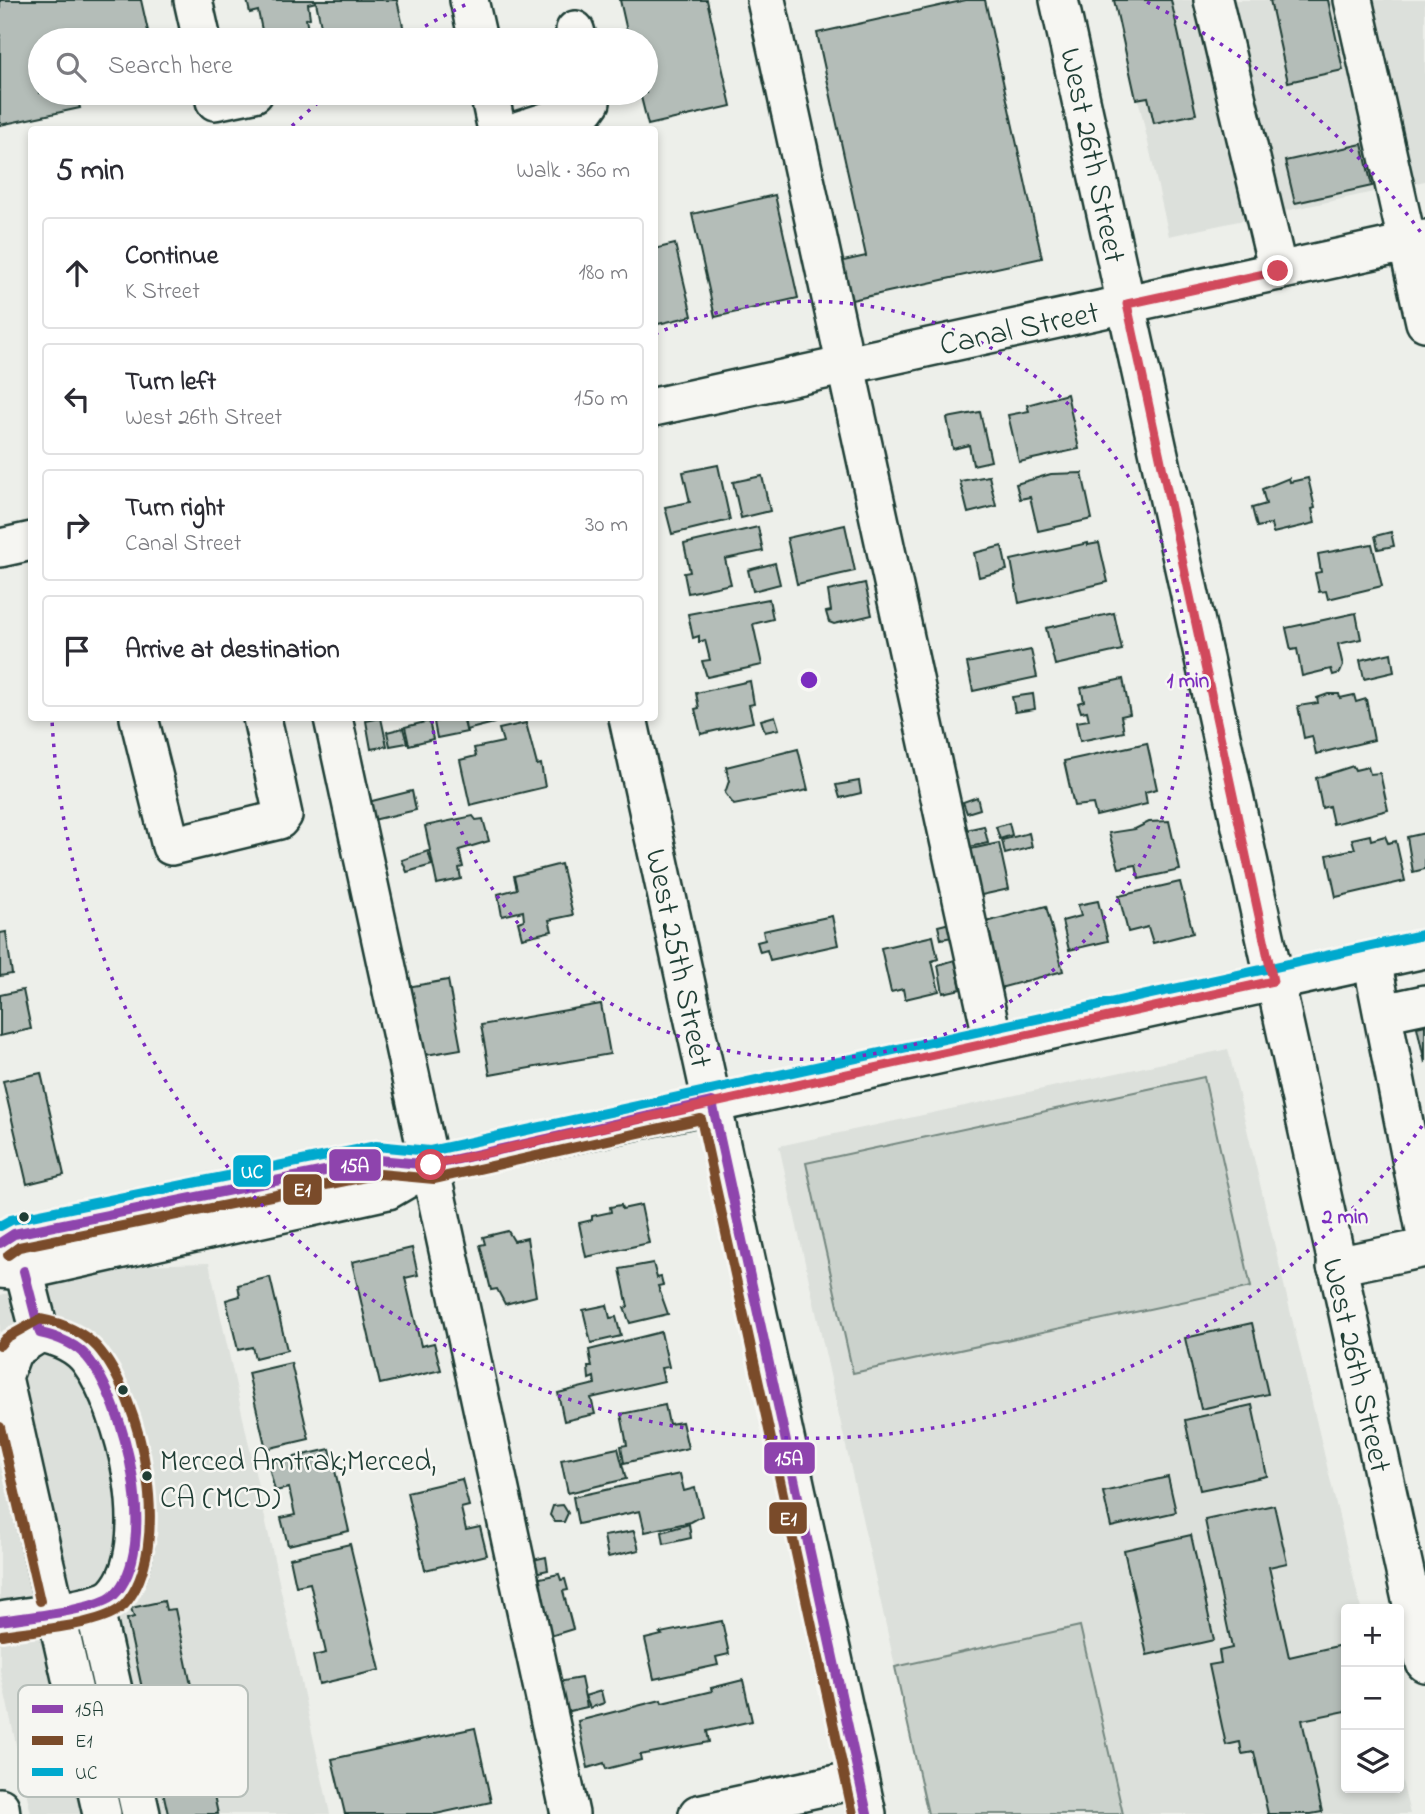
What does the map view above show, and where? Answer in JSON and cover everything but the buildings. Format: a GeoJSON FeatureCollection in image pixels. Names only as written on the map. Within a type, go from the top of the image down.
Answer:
{"type":"FeatureCollection","features":[{"type":"Feature","properties":{"kind":"street"},"geometry":{"type":"LineString","coordinates":[[193,0],[199,28]]}},
{"type":"Feature","properties":{"kind":"street"},"geometry":{"type":"LineString","coordinates":[[469,0],[475,28]]}},
{"type":"Feature","properties":{"kind":"street"},"geometry":{"type":"LineString","coordinates":[[766,0],[993,1041]]}},
{"type":"Feature","properties":{"kind":"street","name":"West 26th Street"},"geometry":{"type":"LineString","coordinates":[[1059,0],[1425,1662]]}},
{"type":"Feature","properties":{"kind":"street"},"geometry":{"type":"LineString","coordinates":[[1213,0],[1278,271]]}},
{"type":"Feature","properties":{"kind":"street"},"geometry":{"type":"LineString","coordinates":[[1353,0],[1416,241],[1425,321]]}},
{"type":"Feature","properties":{"kind":"street"},"geometry":{"type":"LineString","coordinates":[[492,105],[496,126]]}},
{"type":"Feature","properties":{"kind":"street"},"geometry":{"type":"LineString","coordinates":[[533,126],[586,109],[588,105]]}},
{"type":"Feature","properties":{"kind":"street","name":"Canal Street"},"geometry":{"type":"LineString","coordinates":[[658,406],[1416,241]]}},
{"type":"Feature","properties":{"kind":"street"},"geometry":{"type":"LineString","coordinates":[[0,548],[28,542]]}},
{"type":"Feature","properties":{"kind":"street"},"geometry":{"type":"LineString","coordinates":[[140,721],[171,846],[279,820],[283,815],[263,721]]}},
{"type":"Feature","properties":{"kind":"street"},"geometry":{"type":"LineString","coordinates":[[334,721],[570,1814]]}},
{"type":"Feature","properties":{"kind":"street","name":"West 25th Street"},"geometry":{"type":"LineString","coordinates":[[629,721],[863,1797]]}},
{"type":"Feature","properties":{"kind":"street"},"geometry":{"type":"LineString","coordinates":[[40,1333],[12,1270],[388,1190],[431,1165],[1425,949]]}},
{"type":"Feature","properties":{"kind":"street"},"geometry":{"type":"LineString","coordinates":[[1372,960],[1425,1230]]}},
{"type":"Feature","properties":{"kind":"street"},"geometry":{"type":"LineString","coordinates":[[1383,1013],[1425,1004]]}},
{"type":"Feature","properties":{"kind":"street"},"geometry":{"type":"LineString","coordinates":[[0,1243],[14,1234],[379,1160],[431,1165]]}},
{"type":"Feature","properties":{"kind":"street"},"geometry":{"type":"LineString","coordinates":[[1336,1266],[1425,1248]]}},
{"type":"Feature","properties":{"kind":"street"},"geometry":{"type":"LineString","coordinates":[[0,1621],[55,1610],[94,1606],[114,1595],[134,1558],[138,1520],[129,1461],[110,1400],[90,1360],[62,1337],[40,1333],[13,1350],[3,1377],[55,1610],[72,1685]]}},
{"type":"Feature","properties":{"kind":"street"},"geometry":{"type":"LineString","coordinates":[[94,1606],[112,1685]]}},
{"type":"Feature","properties":{"kind":"street"},"geometry":{"type":"LineString","coordinates":[[698,1814],[863,1797]]}},
{"type":"Feature","properties":{"kind":"street"},"geometry":{"type":"LineString","coordinates":[[0,1807],[1,1814]]}},
{"type":"Feature","properties":{"kind":"shaded area"},"geometry":{"type":"Polygon","coordinates":[[[1116,0],[1425,0],[1425,181],[1169,236],[1116,0]]]}},
{"type":"Feature","properties":{"kind":"shaded area"},"geometry":{"type":"Polygon","coordinates":[[[1228,1049],[1360,1604],[1341,1604],[1341,1793],[1404,1793],[1404,1789],[1410,1814],[928,1814],[779,1146],[1228,1049]]]}},
{"type":"Feature","properties":{"kind":"shaded area"},"geometry":{"type":"Polygon","coordinates":[[[1204,1077],[1251,1287],[853,1373],[806,1163],[1204,1077]]]}},
{"type":"Feature","properties":{"kind":"shaded area"},"geometry":{"type":"Polygon","coordinates":[[[209,1263],[330,1814],[31,1814],[27,1797],[248,1797],[248,1685],[18,1685],[18,1754],[0,1670],[0,1295],[135,1265],[209,1263]]]}},
{"type":"Feature","properties":{"kind":"shaded area"},"geometry":{"type":"Polygon","coordinates":[[[1080,1626],[1123,1814],[928,1814],[895,1667],[1080,1626]]]}},
{"type":"Feature","properties":{"kind":"transit line","name":"UC"},"geometry":{"type":"LineString","coordinates":[[0,1226],[11,1220],[376,1146],[430,1151],[1422,935]]}},
{"type":"Feature","properties":{"kind":"transit line","name":"15A"},"geometry":{"type":"LineString","coordinates":[[0,1243],[14,1234],[379,1160],[431,1165],[712,1102],[867,1814]]}},
{"type":"Feature","properties":{"kind":"transit line","name":"E1"},"geometry":{"type":"LineString","coordinates":[[8,1255],[19,1247],[380,1174],[434,1179],[701,1119],[853,1814]]}},
{"type":"Feature","properties":{"kind":"transit line","name":"15A"},"geometry":{"type":"LineString","coordinates":[[0,1621],[78,1609],[106,1600],[114,1595],[128,1573],[135,1544],[136,1511],[132,1475],[125,1440],[114,1407],[101,1378],[87,1357],[66,1341],[40,1333],[24,1271]]}},
{"type":"Feature","properties":{"kind":"transit line","name":"E1"},"geometry":{"type":"LineString","coordinates":[[0,1345],[6,1338],[40,1319],[71,1328],[97,1347],[128,1401],[147,1474],[150,1511],[148,1547],[140,1579],[125,1604],[102,1617],[85,1622],[2,1635]]}},
{"type":"Feature","properties":{"kind":"transit line","name":"E1"},"geometry":{"type":"LineString","coordinates":[[0,1427],[40,1601]]}},
{"type":"Feature","properties":{"kind":"place","name":"Merced Amtrak;Merced, CA (MCD)"},"geometry":{"type":"Point","coordinates":[147,1476]}},
{"type":"Feature","properties":{"kind":"route"},"geometry":{"type":"LineString","coordinates":[[431,1165],[1273,981],[1127,304],[1278,271]]}}]}
